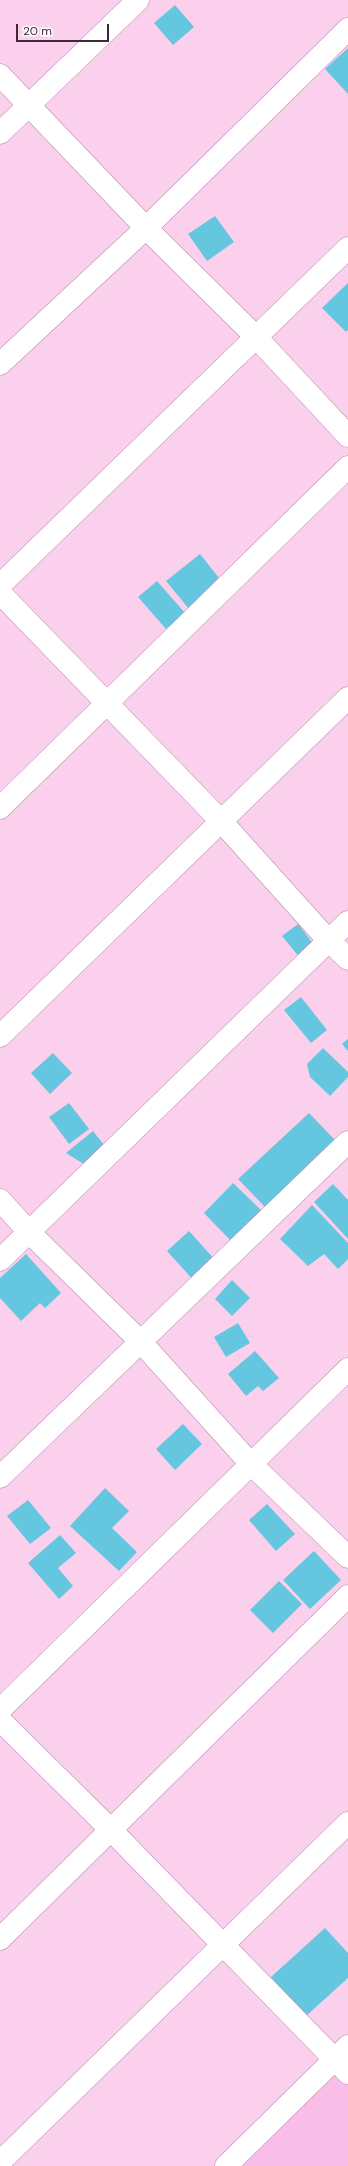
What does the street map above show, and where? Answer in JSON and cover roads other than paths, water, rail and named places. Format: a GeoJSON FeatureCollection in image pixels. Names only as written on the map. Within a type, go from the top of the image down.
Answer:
{"type":"FeatureCollection","features":[{"type":"Feature","properties":{"kind":"street"},"geometry":{"type":"LineString","coordinates":[[0,133],[138,0]]}},
{"type":"Feature","properties":{"kind":"street"},"geometry":{"type":"LineString","coordinates":[[0,364],[146,228],[348,29]]}},
{"type":"Feature","properties":{"kind":"street"},"geometry":{"type":"LineString","coordinates":[[0,75],[146,228],[256,337],[348,436]]}},
{"type":"Feature","properties":{"kind":"street"},"geometry":{"type":"LineString","coordinates":[[0,585],[348,248]]}},
{"type":"Feature","properties":{"kind":"street"},"geometry":{"type":"LineString","coordinates":[[0,808],[348,467]]}},
{"type":"Feature","properties":{"kind":"street"},"geometry":{"type":"LineString","coordinates":[[0,593],[221,821],[328,940],[348,959]]}},
{"type":"Feature","properties":{"kind":"street"},"geometry":{"type":"LineString","coordinates":[[0,1036],[348,698]]}},
{"type":"Feature","properties":{"kind":"street"},"geometry":{"type":"LineString","coordinates":[[0,1260],[348,922]]}},
{"type":"Feature","properties":{"kind":"street"},"geometry":{"type":"LineString","coordinates":[[0,1477],[348,1142]]}},
{"type":"Feature","properties":{"kind":"street"},"geometry":{"type":"LineString","coordinates":[[0,1200],[29,1232],[140,1341],[252,1464],[348,1557]]}},
{"type":"Feature","properties":{"kind":"street"},"geometry":{"type":"LineString","coordinates":[[0,1710],[348,1369]]}},
{"type":"Feature","properties":{"kind":"street"},"geometry":{"type":"LineString","coordinates":[[0,1939],[348,1596]]}},
{"type":"Feature","properties":{"kind":"street"},"geometry":{"type":"LineString","coordinates":[[0,1720],[111,1830],[223,1945],[344,2060],[226,2166]]}},
{"type":"Feature","properties":{"kind":"street"},"geometry":{"type":"LineString","coordinates":[[0,2162],[348,1823]]}}]}
